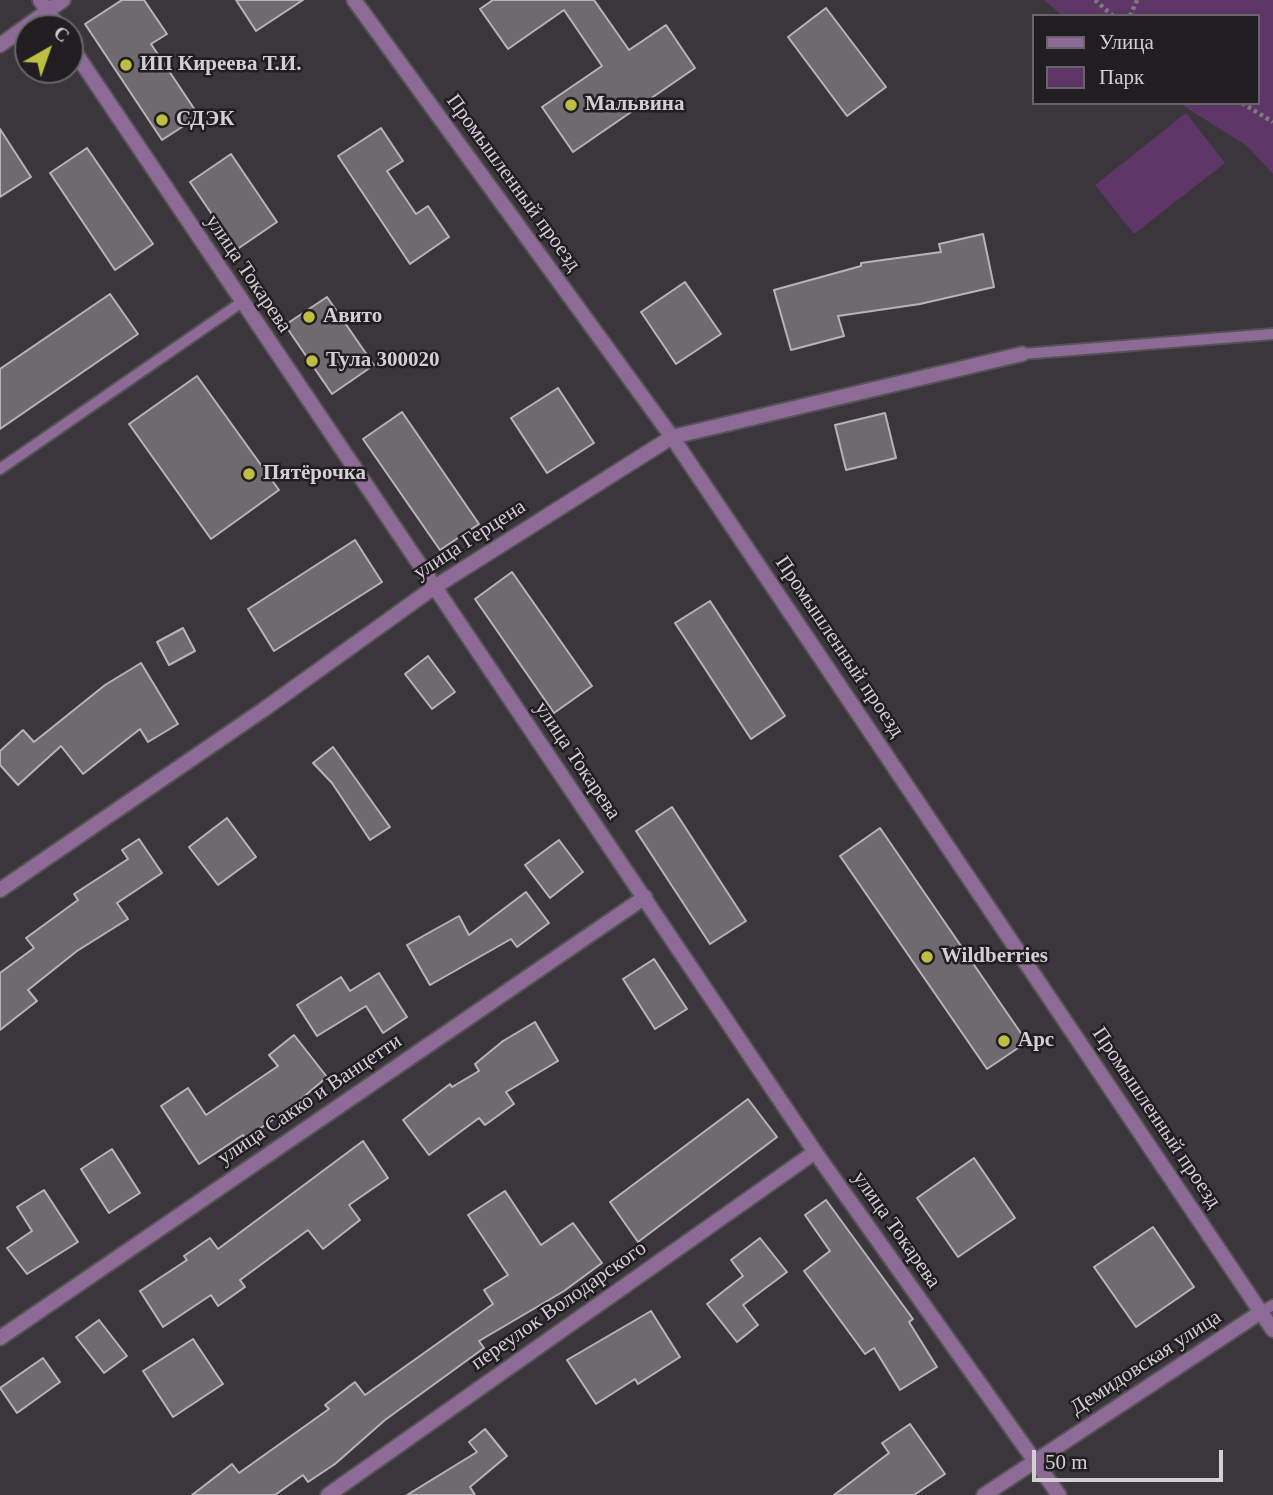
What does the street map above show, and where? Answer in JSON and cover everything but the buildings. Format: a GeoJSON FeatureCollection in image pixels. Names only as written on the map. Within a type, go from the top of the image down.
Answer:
{"type":"FeatureCollection","features":[{"type":"Feature","properties":{"kind":"street"},"geometry":{"type":"LineString","coordinates":[[0,45],[43,5],[63,0]]}},
{"type":"Feature","properties":{"kind":"street","name":"Промышленный проезд"},"geometry":{"type":"LineString","coordinates":[[354,0],[672,437],[1267,1308],[1273,1330]]}},
{"type":"Feature","properties":{"kind":"street","name":"улица Токарева"},"geometry":{"type":"LineString","coordinates":[[84,66],[815,1152],[1059,1495]]}},
{"type":"Feature","properties":{"kind":"street","name":"улица Герцена"},"geometry":{"type":"LineString","coordinates":[[0,890],[262,710],[433,588],[672,437],[1022,354]]}},
{"type":"Feature","properties":{"kind":"street","name":"улица Сакко и Ванцетти"},"geometry":{"type":"LineString","coordinates":[[0,1338],[645,897]]}},
{"type":"Feature","properties":{"kind":"street","name":"переулок Володарского"},"geometry":{"type":"LineString","coordinates":[[328,1495],[815,1152]]}},
{"type":"Feature","properties":{"kind":"street","name":"Демидовская улица"},"geometry":{"type":"LineString","coordinates":[[984,1495],[1267,1308]]}},
{"type":"Feature","properties":{"kind":"lane"},"geometry":{"type":"LineString","coordinates":[[0,470],[242,302]]}},
{"type":"Feature","properties":{"kind":"lane"},"geometry":{"type":"LineString","coordinates":[[1022,354],[1273,334]]}},
{"type":"Feature","properties":{"kind":"path"},"geometry":{"type":"LineString","coordinates":[[1095,0],[1111,14]]}},
{"type":"Feature","properties":{"kind":"path"},"geometry":{"type":"LineString","coordinates":[[1245,105],[1273,121]]}},
{"type":"Feature","properties":{"kind":"green space"},"geometry":{"type":"Polygon","coordinates":[[[1044,0],[1273,0],[1273,174],[1247,146],[1182,105],[1259,105],[1259,14],[1061,14],[1044,0]]]}},
{"type":"Feature","properties":{"kind":"green space"},"geometry":{"type":"Polygon","coordinates":[[[1186,113],[1225,163],[1134,234],[1095,185],[1186,113]]]}},
{"type":"Feature","properties":{"kind":"place","name":"ИП Киреева Т.И."},"geometry":{"type":"Point","coordinates":[126,65]}},
{"type":"Feature","properties":{"kind":"place","name":"Мальвина"},"geometry":{"type":"Point","coordinates":[571,105]}},
{"type":"Feature","properties":{"kind":"place","name":"СДЭК"},"geometry":{"type":"Point","coordinates":[162,120]}},
{"type":"Feature","properties":{"kind":"place","name":"Авито"},"geometry":{"type":"Point","coordinates":[309,317]}},
{"type":"Feature","properties":{"kind":"place","name":"Тула 300020"},"geometry":{"type":"Point","coordinates":[312,361]}},
{"type":"Feature","properties":{"kind":"place","name":"Пятёрочка"},"geometry":{"type":"Point","coordinates":[249,474]}},
{"type":"Feature","properties":{"kind":"place","name":"Wildberries"},"geometry":{"type":"Point","coordinates":[927,957]}},
{"type":"Feature","properties":{"kind":"place","name":"Арс"},"geometry":{"type":"Point","coordinates":[1004,1041]}}]}
